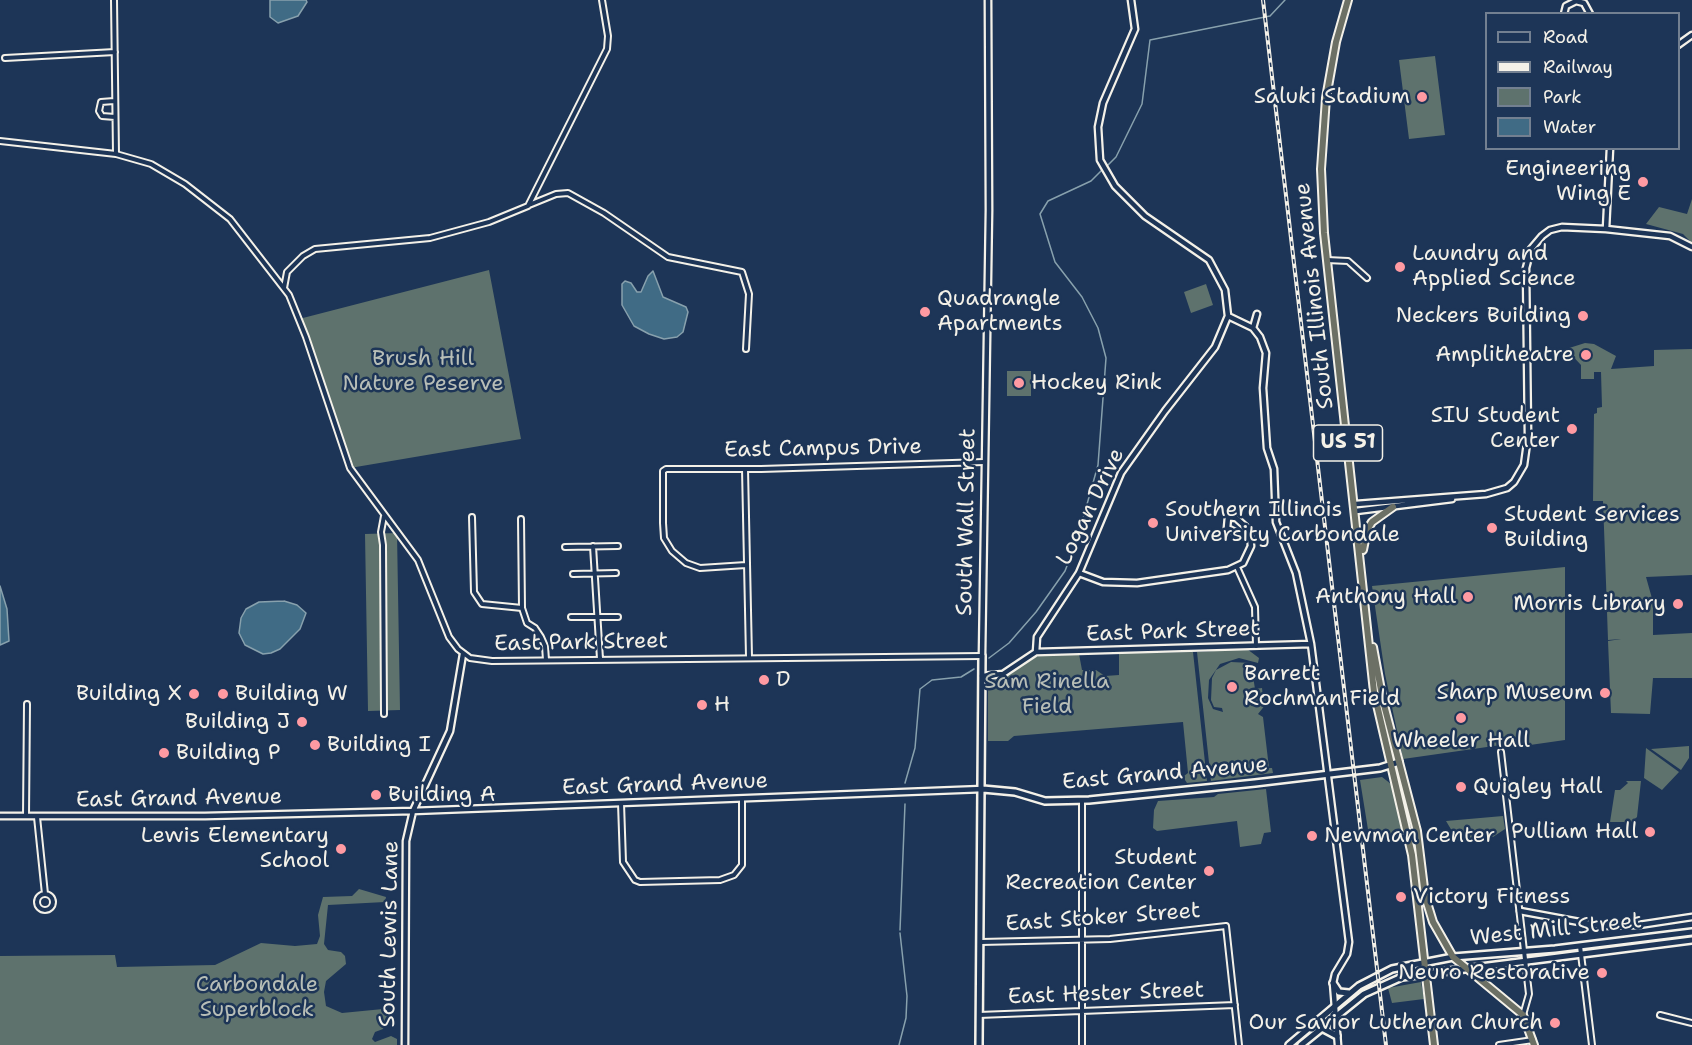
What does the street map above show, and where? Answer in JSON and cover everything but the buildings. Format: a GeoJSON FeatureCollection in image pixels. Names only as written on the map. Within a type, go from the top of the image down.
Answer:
{"type":"FeatureCollection","features":[{"type":"Feature","properties":{"kind":"highway","name":"South Illinois Avenue"},"geometry":{"type":"LineString","coordinates":[[1348,0],[1336,42],[1325,107],[1321,188],[1327,260],[1369,626],[1374,692],[1412,855],[1434,1045]]}},
{"type":"Feature","properties":{"kind":"highway"},"geometry":{"type":"LineString","coordinates":[[1361,559],[1367,530],[1376,517],[1393,507]]}},
{"type":"Feature","properties":{"kind":"highway","name":"South Illinois Avenue"},"geometry":{"type":"LineString","coordinates":[[1369,626],[1383,700],[1416,828],[1430,913],[1453,957],[1523,1015]]}},
{"type":"Feature","properties":{"kind":"highway","name":"US 51"},"geometry":{"type":"LineString","coordinates":[[1523,1015],[1534,1043]]}},
{"type":"Feature","properties":{"kind":"main road","name":"South Wall Street"},"geometry":{"type":"LineString","coordinates":[[979,1045],[983,789],[982,656]]}},
{"type":"Feature","properties":{"kind":"main road","name":"East Grand Avenue"},"geometry":{"type":"LineString","coordinates":[[983,789],[1015,792],[1045,801],[1082,801],[1327,773],[1399,762]]}},
{"type":"Feature","properties":{"kind":"main road","name":"West Mill Street"},"geometry":{"type":"LineString","coordinates":[[1301,1045],[1353,1001],[1373,988],[1402,977],[1526,960],[1692,932]]}},
{"type":"Feature","properties":{"kind":"main road","name":"West Mill Street"},"geometry":{"type":"LineString","coordinates":[[1289,1045],[1368,980],[1392,969],[1453,957],[1580,950],[1692,940]]}},
{"type":"Feature","properties":{"kind":"main road"},"geometry":{"type":"LineString","coordinates":[[1333,983],[1339,992],[1351,993]]}},
{"type":"Feature","properties":{"kind":"main road"},"geometry":{"type":"LineString","coordinates":[[1322,1028],[1337,1036]]}},
{"type":"Feature","properties":{"kind":"street"},"geometry":{"type":"LineString","coordinates":[[114,0],[116,154]]}},
{"type":"Feature","properties":{"kind":"street"},"geometry":{"type":"LineString","coordinates":[[528,206],[607,49],[608,36],[602,0]]}},
{"type":"Feature","properties":{"kind":"street","name":"South Wall Street"},"geometry":{"type":"LineString","coordinates":[[982,656],[989,231],[988,0]]}},
{"type":"Feature","properties":{"kind":"street"},"geometry":{"type":"LineString","coordinates":[[1131,0],[1135,28],[1103,103],[1098,128],[1098,147],[1104,168],[1115,186],[1145,216],[1209,260],[1225,290],[1228,316],[1253,328],[1260,337],[1266,353],[1264,399],[1268,448],[1274,469],[1276,522],[1296,573],[1311,644],[1349,942],[1347,954],[1335,974],[1333,983],[1338,1045]]}},
{"type":"Feature","properties":{"kind":"street"},"geometry":{"type":"LineString","coordinates":[[1566,2],[1579,1],[1588,6],[1590,12]]}},
{"type":"Feature","properties":{"kind":"street"},"geometry":{"type":"LineString","coordinates":[[5,58],[115,52]]}},
{"type":"Feature","properties":{"kind":"street"},"geometry":{"type":"LineString","coordinates":[[114,101],[101,102],[99,111],[102,116],[115,117]]}},
{"type":"Feature","properties":{"kind":"street","name":"East Park Street"},"geometry":{"type":"LineString","coordinates":[[0,141],[116,154],[151,164],[185,184],[220,211],[251,243],[284,288],[306,337],[350,468],[384,516],[404,537],[418,560],[449,637],[463,654],[481,660],[982,656]]}},
{"type":"Feature","properties":{"kind":"street"},"geometry":{"type":"LineString","coordinates":[[1606,229],[1610,150]]}},
{"type":"Feature","properties":{"kind":"street"},"geometry":{"type":"LineString","coordinates":[[284,288],[287,272],[303,255],[315,249],[430,238],[489,222],[556,194],[568,194],[604,213],[668,257],[742,272],[749,294],[747,349]]}},
{"type":"Feature","properties":{"kind":"street"},"geometry":{"type":"LineString","coordinates":[[1356,507],[1486,494],[1507,488],[1514,482],[1524,465],[1528,436],[1526,268],[1531,249],[1542,236],[1556,228],[1606,229],[1670,236],[1692,247]]}},
{"type":"Feature","properties":{"kind":"street"},"geometry":{"type":"LineString","coordinates":[[1327,260],[1348,261],[1367,278]]}},
{"type":"Feature","properties":{"kind":"street"},"geometry":{"type":"LineString","coordinates":[[1253,328],[1257,314]]}},
{"type":"Feature","properties":{"kind":"street","name":"Logan Drive"},"geometry":{"type":"LineString","coordinates":[[1036,652],[1036,637],[1079,573],[1121,473],[1165,411],[1215,347],[1228,316]]}},
{"type":"Feature","properties":{"kind":"street","name":"East Campus Drive"},"geometry":{"type":"LineString","coordinates":[[746,565],[700,568],[686,563],[672,551],[664,538],[663,471],[693,468],[745,469],[984,462]]}},
{"type":"Feature","properties":{"kind":"street"},"geometry":{"type":"LineString","coordinates":[[745,469],[749,657]]}},
{"type":"Feature","properties":{"kind":"street"},"geometry":{"type":"LineString","coordinates":[[1356,507],[1393,507],[1434,503],[1457,497]]}},
{"type":"Feature","properties":{"kind":"street"},"geometry":{"type":"LineString","coordinates":[[384,516],[381,532],[384,572],[384,714]]}},
{"type":"Feature","properties":{"kind":"street"},"geometry":{"type":"LineString","coordinates":[[472,517],[474,592],[482,604],[522,608]]}},
{"type":"Feature","properties":{"kind":"street"},"geometry":{"type":"LineString","coordinates":[[1079,573],[1103,582],[1137,583],[1237,567],[1249,552],[1248,534],[1246,527],[1236,518],[1228,517],[1225,524],[1227,528],[1239,534],[1248,534]]}},
{"type":"Feature","properties":{"kind":"street"},"geometry":{"type":"LineString","coordinates":[[521,519],[522,608],[527,623],[535,628],[541,637],[545,646],[546,660]]}},
{"type":"Feature","properties":{"kind":"street"},"geometry":{"type":"LineString","coordinates":[[593,546],[595,617],[600,660]]}},
{"type":"Feature","properties":{"kind":"street"},"geometry":{"type":"LineString","coordinates":[[566,547],[618,546]]}},
{"type":"Feature","properties":{"kind":"street"},"geometry":{"type":"LineString","coordinates":[[1237,567],[1255,607],[1256,646]]}},
{"type":"Feature","properties":{"kind":"street"},"geometry":{"type":"LineString","coordinates":[[573,574],[616,573]]}},
{"type":"Feature","properties":{"kind":"street"},"geometry":{"type":"LineString","coordinates":[[571,617],[618,617]]}},
{"type":"Feature","properties":{"kind":"street","name":"East Park Street"},"geometry":{"type":"LineString","coordinates":[[1036,652],[1311,644]]}},
{"type":"Feature","properties":{"kind":"street"},"geometry":{"type":"LineString","coordinates":[[982,676],[1003,674],[1036,652]]}},
{"type":"Feature","properties":{"kind":"street","name":"South Lewis Lane"},"geometry":{"type":"LineString","coordinates":[[405,1045],[404,862],[413,811],[450,731],[463,654]]}},
{"type":"Feature","properties":{"kind":"street"},"geometry":{"type":"LineString","coordinates":[[26,816],[27,704]]}},
{"type":"Feature","properties":{"kind":"street"},"geometry":{"type":"LineString","coordinates":[[1501,752],[1529,994],[1523,1015]]}},
{"type":"Feature","properties":{"kind":"street","name":"East Grand Avenue"},"geometry":{"type":"LineString","coordinates":[[0,816],[413,811],[983,789]]}},
{"type":"Feature","properties":{"kind":"street"},"geometry":{"type":"LineString","coordinates":[[621,803],[623,862],[635,880],[640,882],[720,880],[734,875],[742,865],[742,799]]}},
{"type":"Feature","properties":{"kind":"street"},"geometry":{"type":"LineString","coordinates":[[1082,801],[1082,1045]]}},
{"type":"Feature","properties":{"kind":"street"},"geometry":{"type":"LineString","coordinates":[[37,817],[45,894],[53,901],[50,909],[45,910],[40,908],[37,901],[45,894]]}},
{"type":"Feature","properties":{"kind":"street"},"geometry":{"type":"LineString","coordinates":[[1520,911],[1601,926],[1639,925],[1692,918]]}},
{"type":"Feature","properties":{"kind":"street","name":"East Stoker Street"},"geometry":{"type":"LineString","coordinates":[[981,942],[1144,937],[1226,926],[1235,1005]]}},
{"type":"Feature","properties":{"kind":"street"},"geometry":{"type":"LineString","coordinates":[[1580,950],[1592,1045]]}},
{"type":"Feature","properties":{"kind":"street"},"geometry":{"type":"LineString","coordinates":[[1235,1005],[1239,1045]]}},
{"type":"Feature","properties":{"kind":"street","name":"East Hester Street"},"geometry":{"type":"LineString","coordinates":[[979,1015],[1235,1005]]}},
{"type":"Feature","properties":{"kind":"street"},"geometry":{"type":"LineString","coordinates":[[1660,1015],[1692,1023]]}},
{"type":"Feature","properties":{"kind":"street"},"geometry":{"type":"LineString","coordinates":[[1499,1045],[1534,1043]]}},
{"type":"Feature","properties":{"kind":"green space","name":"Saluki Stadium"},"geometry":{"type":"Polygon","coordinates":[[[1435,56],[1445,135],[1409,139],[1399,60],[1435,56]]]}},
{"type":"Feature","properties":{"kind":"green space"},"geometry":{"type":"Polygon","coordinates":[[[1692,199],[1692,243],[1683,234],[1646,224],[1659,207],[1687,214],[1692,199]]]}},
{"type":"Feature","properties":{"kind":"green space","name":"Brush Hill Nature Peserve"},"geometry":{"type":"Polygon","coordinates":[[[489,270],[521,439],[350,468],[299,319],[489,270]]]}},
{"type":"Feature","properties":{"kind":"green space"},"geometry":{"type":"Polygon","coordinates":[[[1206,284],[1213,305],[1191,313],[1184,292],[1206,284]]]}},
{"type":"Feature","properties":{"kind":"green space"},"geometry":{"type":"Polygon","coordinates":[[[1585,343],[1594,344],[1616,356],[1611,369],[1654,366],[1654,350],[1692,349],[1692,575],[1646,577],[1653,602],[1653,635],[1692,633],[1692,678],[1653,678],[1650,714],[1611,713],[1608,641],[1621,639],[1608,640],[1607,612],[1612,611],[1612,607],[1607,610],[1603,501],[1593,501],[1594,414],[1597,413],[1597,408],[1602,407],[1601,372],[1594,372],[1594,379],[1581,379],[1581,365],[1566,349],[1585,343]]]}},
{"type":"Feature","properties":{"kind":"green space","name":"Hockey Rink"},"geometry":{"type":"Polygon","coordinates":[[[1007,371],[1031,371],[1031,396],[1007,396],[1007,371]]]}},
{"type":"Feature","properties":{"kind":"green space"},"geometry":{"type":"Polygon","coordinates":[[[397,533],[400,710],[368,711],[365,534],[397,533]]]}},
{"type":"Feature","properties":{"kind":"green space"},"geometry":{"type":"Polygon","coordinates":[[[1565,567],[1565,740],[1509,748],[1501,745],[1403,759],[1385,674],[1372,586],[1565,567]]]}},
{"type":"Feature","properties":{"kind":"green space"},"geometry":{"type":"Polygon","coordinates":[[[1247,649],[1259,658],[1258,663],[1239,658],[1220,664],[1209,680],[1208,698],[1213,709],[1223,712],[1222,708],[1214,707],[1211,700],[1212,678],[1216,670],[1231,662],[1251,663],[1255,689],[1262,688],[1263,697],[1265,697],[1266,704],[1258,714],[1263,717],[1269,768],[1272,768],[1273,773],[1211,781],[1197,652],[1247,649]]]}},
{"type":"Feature","properties":{"kind":"green space","name":"Sam Rinella Field"},"geometry":{"type":"Polygon","coordinates":[[[1193,652],[1207,781],[1187,783],[1185,780],[1184,776],[1188,773],[1183,722],[1014,736],[1008,741],[988,741],[988,682],[1012,673],[1029,659],[1038,656],[1079,654],[1082,670],[1096,670],[1105,676],[1119,675],[1119,653],[1193,652]]]}},
{"type":"Feature","properties":{"kind":"green space"},"geometry":{"type":"Polygon","coordinates":[[[1689,746],[1689,758],[1681,770],[1651,749],[1689,746]]]}},
{"type":"Feature","properties":{"kind":"green space"},"geometry":{"type":"Polygon","coordinates":[[[1646,748],[1679,772],[1662,790],[1644,778],[1646,748]]]}},
{"type":"Feature","properties":{"kind":"green space"},"geometry":{"type":"Polygon","coordinates":[[[1382,777],[1391,784],[1405,838],[1370,842],[1360,780],[1382,777]]]}},
{"type":"Feature","properties":{"kind":"green space"},"geometry":{"type":"Polygon","coordinates":[[[1626,781],[1641,781],[1637,817],[1628,825],[1624,822],[1610,822],[1615,790],[1620,790],[1628,783],[1626,781]]]}},
{"type":"Feature","properties":{"kind":"green space"},"geometry":{"type":"Polygon","coordinates":[[[1266,789],[1271,832],[1264,833],[1261,844],[1240,847],[1237,821],[1157,831],[1153,828],[1154,810],[1158,801],[1214,797],[1218,794],[1266,789]]]}},
{"type":"Feature","properties":{"kind":"green space"},"geometry":{"type":"Polygon","coordinates":[[[1503,816],[1505,829],[1493,837],[1458,841],[1446,821],[1503,816]]]}},
{"type":"Feature","properties":{"kind":"green space","name":"Carbondale Superblock"},"geometry":{"type":"Polygon","coordinates":[[[359,889],[386,897],[385,902],[328,905],[324,944],[328,950],[341,952],[345,956],[346,964],[326,981],[324,992],[326,1006],[342,1013],[383,1009],[390,1012],[383,1029],[375,1032],[372,1039],[375,1042],[391,1036],[397,1039],[397,1045],[0,1045],[0,956],[115,955],[117,967],[215,965],[261,943],[295,946],[317,944],[320,936],[318,915],[323,897],[352,896],[359,889]]]}},
{"type":"Feature","properties":{"kind":"green space"},"geometry":{"type":"Polygon","coordinates":[[[1421,982],[1424,999],[1392,1003],[1388,988],[1421,982]]]}},
{"type":"Feature","properties":{"kind":"water"},"geometry":{"type":"Polygon","coordinates":[[[270,0],[306,0],[307,2],[298,16],[278,23],[270,17],[270,0]]]}},
{"type":"Feature","properties":{"kind":"water"},"geometry":{"type":"Polygon","coordinates":[[[653,271],[663,297],[686,307],[688,312],[683,332],[677,337],[664,339],[634,326],[622,305],[622,284],[625,281],[631,283],[637,292],[641,292],[648,276],[653,271]]]}},
{"type":"Feature","properties":{"kind":"water"},"geometry":{"type":"Polygon","coordinates":[[[0,586],[7,609],[9,641],[0,645],[0,586]]]}},
{"type":"Feature","properties":{"kind":"water"},"geometry":{"type":"Polygon","coordinates":[[[284,601],[297,605],[306,613],[300,629],[280,649],[271,653],[263,654],[245,645],[239,633],[241,618],[246,609],[259,602],[284,601]]]}},
{"type":"Feature","properties":{"kind":"waterway"},"geometry":{"type":"LineString","coordinates":[[1107,166],[1116,157],[1142,104],[1150,40],[1270,16],[1285,0]]}},
{"type":"Feature","properties":{"kind":"waterway"},"geometry":{"type":"LineString","coordinates":[[989,658],[1009,643],[1036,612],[1065,571],[1077,540],[1098,465],[1106,358],[1098,328],[1082,297],[1055,262],[1040,214],[1048,201],[1091,181],[1103,169]]}},
{"type":"Feature","properties":{"kind":"waterway"},"geometry":{"type":"LineString","coordinates":[[905,783],[915,748],[920,689],[932,680],[961,677],[974,669]]}},
{"type":"Feature","properties":{"kind":"waterway"},"geometry":{"type":"LineString","coordinates":[[900,930],[905,804]]}},
{"type":"Feature","properties":{"kind":"waterway"},"geometry":{"type":"LineString","coordinates":[[899,1045],[906,1018],[907,996],[900,933]]}},
{"type":"Feature","properties":{"kind":"railway"},"geometry":{"type":"LineString","coordinates":[[1263,0],[1386,1045]]}},
{"type":"Feature","properties":{"kind":"place","name":"Saluki Stadium"},"geometry":{"type":"Point","coordinates":[1422,97]}},
{"type":"Feature","properties":{"kind":"place","name":"Engineering Wing E"},"geometry":{"type":"Point","coordinates":[1643,182]}},
{"type":"Feature","properties":{"kind":"place","name":"Laundry and Applied Science"},"geometry":{"type":"Point","coordinates":[1400,267]}},
{"type":"Feature","properties":{"kind":"place","name":"Quadrangle Apartments"},"geometry":{"type":"Point","coordinates":[925,312]}},
{"type":"Feature","properties":{"kind":"place","name":"Neckers Building"},"geometry":{"type":"Point","coordinates":[1583,316]}},
{"type":"Feature","properties":{"kind":"place","name":"Amplitheatre"},"geometry":{"type":"Point","coordinates":[1586,355]}},
{"type":"Feature","properties":{"kind":"place","name":"Hockey Rink"},"geometry":{"type":"Point","coordinates":[1019,383]}},
{"type":"Feature","properties":{"kind":"place","name":"SIU Student Center"},"geometry":{"type":"Point","coordinates":[1572,429]}},
{"type":"Feature","properties":{"kind":"place","name":"Southern Illinois University Carbondale"},"geometry":{"type":"Point","coordinates":[1153,523]}},
{"type":"Feature","properties":{"kind":"place","name":"Student Services Building"},"geometry":{"type":"Point","coordinates":[1492,528]}},
{"type":"Feature","properties":{"kind":"place","name":"Anthony Hall"},"geometry":{"type":"Point","coordinates":[1468,597]}},
{"type":"Feature","properties":{"kind":"place","name":"Morris Library"},"geometry":{"type":"Point","coordinates":[1678,604]}},
{"type":"Feature","properties":{"kind":"place","name":"D"},"geometry":{"type":"Point","coordinates":[764,680]}},
{"type":"Feature","properties":{"kind":"place","name":"Barrett Rochman Field"},"geometry":{"type":"Point","coordinates":[1232,687]}},
{"type":"Feature","properties":{"kind":"place","name":"Sharp Museum"},"geometry":{"type":"Point","coordinates":[1605,693]}},
{"type":"Feature","properties":{"kind":"place","name":"Building X"},"geometry":{"type":"Point","coordinates":[194,694]}},
{"type":"Feature","properties":{"kind":"place","name":"Building W"},"geometry":{"type":"Point","coordinates":[223,694]}},
{"type":"Feature","properties":{"kind":"place","name":"H"},"geometry":{"type":"Point","coordinates":[702,705]}},
{"type":"Feature","properties":{"kind":"place","name":"Wheeler Hall"},"geometry":{"type":"Point","coordinates":[1461,718]}},
{"type":"Feature","properties":{"kind":"place","name":"Building J"},"geometry":{"type":"Point","coordinates":[302,722]}},
{"type":"Feature","properties":{"kind":"place","name":"Building I"},"geometry":{"type":"Point","coordinates":[315,745]}},
{"type":"Feature","properties":{"kind":"place","name":"Building P"},"geometry":{"type":"Point","coordinates":[164,753]}},
{"type":"Feature","properties":{"kind":"place","name":"Quigley Hall"},"geometry":{"type":"Point","coordinates":[1461,787]}},
{"type":"Feature","properties":{"kind":"place","name":"Building A"},"geometry":{"type":"Point","coordinates":[376,795]}},
{"type":"Feature","properties":{"kind":"place","name":"Pulliam Hall"},"geometry":{"type":"Point","coordinates":[1650,832]}},
{"type":"Feature","properties":{"kind":"place","name":"Newman Center"},"geometry":{"type":"Point","coordinates":[1312,836]}},
{"type":"Feature","properties":{"kind":"place","name":"Lewis Elementary School"},"geometry":{"type":"Point","coordinates":[341,849]}},
{"type":"Feature","properties":{"kind":"place","name":"Student Recreation Center"},"geometry":{"type":"Point","coordinates":[1209,871]}},
{"type":"Feature","properties":{"kind":"place","name":"Victory Fitness"},"geometry":{"type":"Point","coordinates":[1401,897]}},
{"type":"Feature","properties":{"kind":"place","name":"Neuro Restorative"},"geometry":{"type":"Point","coordinates":[1602,973]}},
{"type":"Feature","properties":{"kind":"place","name":"Our Savior Lutheran Church"},"geometry":{"type":"Point","coordinates":[1555,1023]}}]}
